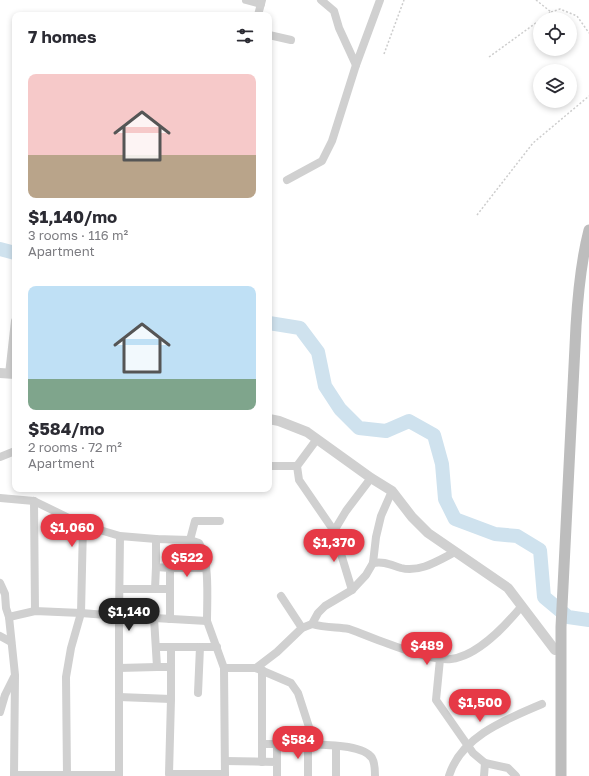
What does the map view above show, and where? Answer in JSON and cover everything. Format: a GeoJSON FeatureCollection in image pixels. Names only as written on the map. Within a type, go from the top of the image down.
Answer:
{"type":"FeatureCollection","features":[{"type":"Feature","properties":{"kind":"main road"},"geometry":{"type":"LineString","coordinates":[[560,776],[561,627],[578,288],[583,252],[589,230]]}},
{"type":"Feature","properties":{"kind":"street"},"geometry":{"type":"LineString","coordinates":[[246,0],[262,2],[259,12]]}},
{"type":"Feature","properties":{"kind":"street"},"geometry":{"type":"LineString","coordinates":[[321,0],[334,11],[339,28],[356,65]]}},
{"type":"Feature","properties":{"kind":"street"},"geometry":{"type":"LineString","coordinates":[[287,180],[322,161],[332,141],[356,65],[380,0]]}},
{"type":"Feature","properties":{"kind":"street"},"geometry":{"type":"LineString","coordinates":[[272,36],[291,40]]}},
{"type":"Feature","properties":{"kind":"street"},"geometry":{"type":"LineString","coordinates":[[8,374],[12,344]]}},
{"type":"Feature","properties":{"kind":"street"},"geometry":{"type":"LineString","coordinates":[[272,420],[307,432],[371,478],[392,491],[412,517],[423,528],[508,588],[555,650]]}},
{"type":"Feature","properties":{"kind":"street"},"geometry":{"type":"LineString","coordinates":[[317,439],[297,466],[299,480],[334,531],[352,590]]}},
{"type":"Feature","properties":{"kind":"street"},"geometry":{"type":"LineString","coordinates":[[0,457],[12,452]]}},
{"type":"Feature","properties":{"kind":"street"},"geometry":{"type":"LineString","coordinates":[[272,466],[297,466]]}},
{"type":"Feature","properties":{"kind":"street"},"geometry":{"type":"LineString","coordinates":[[334,531],[346,511],[371,478]]}},
{"type":"Feature","properties":{"kind":"street"},"geometry":{"type":"LineString","coordinates":[[312,624],[318,613],[325,606],[352,590],[366,575],[373,562],[376,537],[381,516],[392,491]]}},
{"type":"Feature","properties":{"kind":"street"},"geometry":{"type":"LineString","coordinates":[[0,498],[34,501],[83,525],[120,536],[190,540],[199,543],[203,549],[206,568],[207,621],[224,668],[225,775],[169,775],[171,647]]}},
{"type":"Feature","properties":{"kind":"street"},"geometry":{"type":"LineString","coordinates":[[34,501],[35,612]]}},
{"type":"Feature","properties":{"kind":"street"},"geometry":{"type":"LineString","coordinates":[[190,540],[195,521],[220,521]]}},
{"type":"Feature","properties":{"kind":"street"},"geometry":{"type":"LineString","coordinates":[[67,776],[66,677],[71,648],[81,613],[83,525]]}},
{"type":"Feature","properties":{"kind":"street"},"geometry":{"type":"LineString","coordinates":[[0,583],[5,594],[6,608],[9,617],[15,675],[14,776],[119,776],[120,536]]}},
{"type":"Feature","properties":{"kind":"street"},"geometry":{"type":"LineString","coordinates":[[155,589],[156,539]]}},
{"type":"Feature","properties":{"kind":"street"},"geometry":{"type":"LineString","coordinates":[[373,562],[381,561],[402,568],[412,568],[431,565],[455,552]]}},
{"type":"Feature","properties":{"kind":"street"},"geometry":{"type":"LineString","coordinates":[[156,567],[206,568]]}},
{"type":"Feature","properties":{"kind":"street"},"geometry":{"type":"LineString","coordinates":[[170,568],[170,619]]}},
{"type":"Feature","properties":{"kind":"street"},"geometry":{"type":"LineString","coordinates":[[120,589],[170,589]]}},
{"type":"Feature","properties":{"kind":"street"},"geometry":{"type":"LineString","coordinates":[[281,596],[302,628]]}},
{"type":"Feature","properties":{"kind":"street"},"geometry":{"type":"LineString","coordinates":[[259,669],[302,628],[312,624],[324,627],[348,629],[399,648],[440,659],[451,659],[471,652],[502,629],[522,607]]}},
{"type":"Feature","properties":{"kind":"street"},"geometry":{"type":"LineString","coordinates":[[9,617],[35,612],[81,613],[207,621]]}},
{"type":"Feature","properties":{"kind":"street"},"geometry":{"type":"LineString","coordinates":[[154,618],[157,667]]}},
{"type":"Feature","properties":{"kind":"street"},"geometry":{"type":"LineString","coordinates":[[0,636],[11,642]]}},
{"type":"Feature","properties":{"kind":"street"},"geometry":{"type":"LineString","coordinates":[[156,647],[217,647]]}},
{"type":"Feature","properties":{"kind":"street"},"geometry":{"type":"LineString","coordinates":[[198,693],[200,647]]}},
{"type":"Feature","properties":{"kind":"street"},"geometry":{"type":"LineString","coordinates":[[440,659],[436,700],[473,753],[485,763],[508,768],[516,776]]}},
{"type":"Feature","properties":{"kind":"street"},"geometry":{"type":"LineString","coordinates":[[119,668],[171,667]]}},
{"type":"Feature","properties":{"kind":"street"},"geometry":{"type":"LineString","coordinates":[[224,668],[259,669],[291,683],[298,693],[309,727],[308,776]]}},
{"type":"Feature","properties":{"kind":"street"},"geometry":{"type":"LineString","coordinates":[[259,669],[263,744],[262,762]]}},
{"type":"Feature","properties":{"kind":"street"},"geometry":{"type":"LineString","coordinates":[[0,712],[5,695],[15,675]]}},
{"type":"Feature","properties":{"kind":"street"},"geometry":{"type":"LineString","coordinates":[[119,697],[171,699]]}},
{"type":"Feature","properties":{"kind":"street"},"geometry":{"type":"LineString","coordinates":[[449,776],[452,769],[468,746],[491,728],[542,704]]}},
{"type":"Feature","properties":{"kind":"street"},"geometry":{"type":"LineString","coordinates":[[263,744],[308,744],[353,748],[364,752],[371,757],[375,766],[375,776]]}},
{"type":"Feature","properties":{"kind":"street"},"geometry":{"type":"LineString","coordinates":[[276,776],[277,744]]}},
{"type":"Feature","properties":{"kind":"street"},"geometry":{"type":"LineString","coordinates":[[336,746],[336,776]]}},
{"type":"Feature","properties":{"kind":"street"},"geometry":{"type":"LineString","coordinates":[[224,761],[277,762]]}},
{"type":"Feature","properties":{"kind":"street"},"geometry":{"type":"LineString","coordinates":[[484,776],[485,763]]}},
{"type":"Feature","properties":{"kind":"path"},"geometry":{"type":"LineString","coordinates":[[384,54],[404,0]]}},
{"type":"Feature","properties":{"kind":"path"},"geometry":{"type":"LineString","coordinates":[[536,0],[551,12],[560,9],[567,12]]}},
{"type":"Feature","properties":{"kind":"path"},"geometry":{"type":"LineString","coordinates":[[577,17],[589,33]]}},
{"type":"Feature","properties":{"kind":"path"},"geometry":{"type":"LineString","coordinates":[[489,57],[533,26]]}},
{"type":"Feature","properties":{"kind":"path"},"geometry":{"type":"LineString","coordinates":[[477,215],[533,143],[589,96]]}},
{"type":"Feature","properties":{"kind":"waterway"},"geometry":{"type":"LineString","coordinates":[[0,249],[12,252]]}},
{"type":"Feature","properties":{"kind":"waterway"},"geometry":{"type":"LineString","coordinates":[[272,323],[300,328],[318,352],[325,386],[340,409],[359,428],[386,431],[409,421],[434,435],[442,464],[445,499],[455,519],[495,534],[517,536],[540,550],[544,597],[568,617],[589,620]]}}]}
